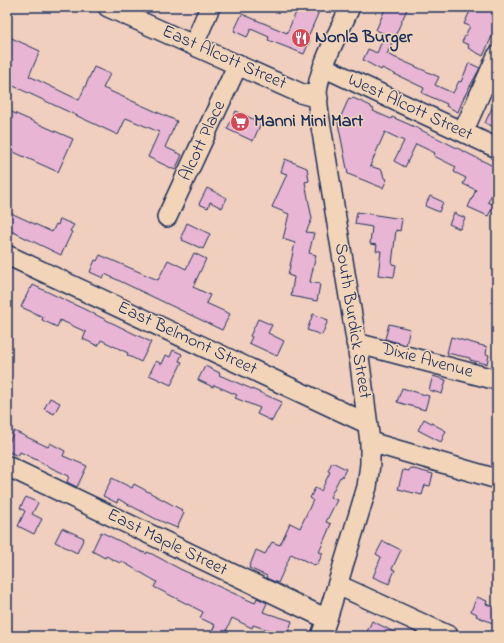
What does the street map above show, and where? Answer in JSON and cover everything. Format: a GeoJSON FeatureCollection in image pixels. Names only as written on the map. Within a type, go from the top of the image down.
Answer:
{"type":"FeatureCollection","features":[{"type":"Feature","properties":{"kind":"street","name":"East Alcott Street"},"geometry":{"type":"LineString","coordinates":[[108,7],[194,44],[300,93],[318,98]]}},
{"type":"Feature","properties":{"kind":"street"},"geometry":{"type":"LineString","coordinates":[[194,44],[210,7]]}},
{"type":"Feature","properties":{"kind":"street","name":"South Burdick Street"},"geometry":{"type":"LineString","coordinates":[[324,628],[367,487],[370,464],[370,442],[366,423],[360,364],[319,114],[317,87],[323,67],[350,7]]}},
{"type":"Feature","properties":{"kind":"street"},"geometry":{"type":"LineString","coordinates":[[463,132],[497,56]]}},
{"type":"Feature","properties":{"kind":"street","name":"Alcott Place"},"geometry":{"type":"LineString","coordinates":[[167,218],[238,64]]}},
{"type":"Feature","properties":{"kind":"street","name":"West Alcott Street"},"geometry":{"type":"LineString","coordinates":[[323,67],[497,148]]}},
{"type":"Feature","properties":{"kind":"street","name":"East Belmont Street"},"geometry":{"type":"LineString","coordinates":[[7,255],[366,423]]}},
{"type":"Feature","properties":{"kind":"street","name":"Dixie Avenue"},"geometry":{"type":"LineString","coordinates":[[356,343],[497,380]]}},
{"type":"Feature","properties":{"kind":"street"},"geometry":{"type":"LineString","coordinates":[[370,442],[497,479]]}},
{"type":"Feature","properties":{"kind":"street","name":"East Maple Street"},"geometry":{"type":"LineString","coordinates":[[7,466],[324,628]]}},
{"type":"Feature","properties":{"kind":"street"},"geometry":{"type":"LineString","coordinates":[[338,585],[449,636]]}},
{"type":"Feature","properties":{"kind":"building"},"geometry":{"type":"Polygon","coordinates":[[[290,7],[321,7],[307,39],[310,40],[304,54],[268,40],[269,37],[251,29],[247,37],[234,31],[242,14],[287,33],[297,10],[290,7]]]}},
{"type":"Feature","properties":{"kind":"building"},"geometry":{"type":"Polygon","coordinates":[[[386,7],[408,7],[387,54],[439,77],[435,85],[453,93],[459,81],[461,82],[469,63],[480,68],[464,97],[458,112],[446,106],[447,104],[422,93],[424,88],[382,68],[381,70],[363,60],[368,49],[377,53],[385,34],[376,30],[386,7]]]}},
{"type":"Feature","properties":{"kind":"building"},"geometry":{"type":"Polygon","coordinates":[[[472,7],[497,7],[497,25],[483,56],[468,48],[469,45],[462,42],[470,26],[464,24],[472,7]]]}},
{"type":"Feature","properties":{"kind":"building"},"geometry":{"type":"Polygon","coordinates":[[[7,36],[40,51],[29,76],[79,100],[94,67],[110,74],[103,88],[177,121],[165,147],[182,155],[175,170],[148,157],[159,132],[126,118],[118,135],[7,83],[7,36]]]}},
{"type":"Feature","properties":{"kind":"building"},"geometry":{"type":"Polygon","coordinates":[[[497,97],[497,128],[485,123],[497,97]]]}},
{"type":"Feature","properties":{"kind":"building"},"geometry":{"type":"Polygon","coordinates":[[[349,98],[353,98],[371,106],[371,108],[374,109],[373,111],[415,127],[497,168],[497,184],[488,202],[494,205],[488,216],[468,207],[476,190],[463,184],[466,178],[454,172],[456,167],[434,156],[435,153],[416,144],[405,167],[394,161],[404,141],[385,132],[370,166],[382,170],[384,178],[387,179],[383,188],[348,174],[338,123],[349,98]]]}},
{"type":"Feature","properties":{"kind":"building"},"geometry":{"type":"Polygon","coordinates":[[[7,110],[73,139],[58,172],[7,149],[7,110]]]}},
{"type":"Feature","properties":{"kind":"building"},"geometry":{"type":"Polygon","coordinates":[[[236,111],[261,123],[253,141],[227,129],[236,111]]]}},
{"type":"Feature","properties":{"kind":"building"},"geometry":{"type":"Polygon","coordinates":[[[285,159],[307,168],[309,181],[305,182],[312,219],[306,232],[314,233],[309,253],[316,255],[310,282],[320,284],[317,301],[291,296],[294,277],[288,275],[295,243],[283,239],[289,214],[272,207],[287,174],[281,172],[285,159]]]}},
{"type":"Feature","properties":{"kind":"building"},"geometry":{"type":"Polygon","coordinates":[[[207,188],[227,198],[222,208],[210,202],[208,208],[199,204],[207,188]]]}},
{"type":"Feature","properties":{"kind":"building"},"geometry":{"type":"Polygon","coordinates":[[[430,196],[443,202],[439,212],[425,206],[430,196]]]}},
{"type":"Feature","properties":{"kind":"building"},"geometry":{"type":"Polygon","coordinates":[[[357,212],[402,219],[400,231],[396,230],[392,264],[396,265],[394,277],[378,275],[381,251],[376,251],[377,245],[370,244],[372,227],[355,224],[357,212]]]}},
{"type":"Feature","properties":{"kind":"building"},"geometry":{"type":"Polygon","coordinates":[[[11,213],[52,232],[56,224],[58,225],[60,219],[74,225],[70,231],[72,232],[61,255],[7,229],[7,221],[11,213]]]}},
{"type":"Feature","properties":{"kind":"building"},"geometry":{"type":"Polygon","coordinates":[[[454,213],[465,218],[460,229],[449,224],[454,213]]]}},
{"type":"Feature","properties":{"kind":"building"},"geometry":{"type":"Polygon","coordinates":[[[187,223],[210,234],[203,249],[182,240],[183,238],[181,237],[187,223]]]}},
{"type":"Feature","properties":{"kind":"building"},"geometry":{"type":"Polygon","coordinates":[[[194,253],[206,259],[193,287],[210,295],[206,303],[230,314],[222,330],[105,274],[103,278],[90,272],[95,260],[97,261],[100,255],[158,280],[168,260],[186,269],[194,253]]]}},
{"type":"Feature","properties":{"kind":"building"},"geometry":{"type":"Polygon","coordinates":[[[33,285],[151,342],[141,362],[127,355],[128,353],[101,340],[98,346],[83,339],[86,332],[60,320],[57,327],[42,320],[43,317],[21,307],[33,285]]]}},
{"type":"Feature","properties":{"kind":"building"},"geometry":{"type":"Polygon","coordinates":[[[313,314],[328,320],[322,335],[307,330],[313,314]]]}},
{"type":"Feature","properties":{"kind":"building"},"geometry":{"type":"Polygon","coordinates":[[[258,319],[272,325],[268,333],[284,341],[277,356],[249,343],[252,337],[250,336],[258,319]]]}},
{"type":"Feature","properties":{"kind":"building"},"geometry":{"type":"Polygon","coordinates":[[[389,324],[410,329],[406,345],[385,339],[389,324]]]}},
{"type":"Feature","properties":{"kind":"building"},"geometry":{"type":"Polygon","coordinates":[[[451,337],[487,347],[486,354],[489,355],[487,364],[470,360],[470,358],[447,353],[451,337]]]}},
{"type":"Feature","properties":{"kind":"building"},"geometry":{"type":"Polygon","coordinates":[[[173,350],[182,354],[179,361],[182,362],[171,385],[149,375],[156,361],[162,364],[166,355],[170,357],[173,350]]]}},
{"type":"Feature","properties":{"kind":"building"},"geometry":{"type":"Polygon","coordinates":[[[205,366],[220,373],[219,375],[282,402],[272,421],[257,414],[260,408],[235,398],[237,395],[198,380],[205,366]]]}},
{"type":"Feature","properties":{"kind":"building"},"geometry":{"type":"Polygon","coordinates":[[[433,376],[446,380],[442,394],[429,390],[433,376]]]}},
{"type":"Feature","properties":{"kind":"building"},"geometry":{"type":"Polygon","coordinates":[[[402,388],[429,396],[425,410],[397,402],[402,388]]]}},
{"type":"Feature","properties":{"kind":"building"},"geometry":{"type":"Polygon","coordinates":[[[50,398],[60,403],[54,414],[44,409],[50,398]]]}},
{"type":"Feature","properties":{"kind":"building"},"geometry":{"type":"Polygon","coordinates":[[[424,419],[446,431],[441,442],[418,430],[424,419]]]}},
{"type":"Feature","properties":{"kind":"building"},"geometry":{"type":"Polygon","coordinates":[[[14,431],[48,447],[50,443],[65,451],[63,456],[87,466],[77,487],[67,482],[69,476],[20,452],[18,456],[7,451],[7,447],[14,431]]]}},
{"type":"Feature","properties":{"kind":"building"},"geometry":{"type":"Polygon","coordinates":[[[332,462],[346,469],[342,477],[340,477],[330,497],[337,500],[326,522],[331,524],[319,552],[323,553],[317,565],[291,554],[278,583],[249,568],[256,550],[265,554],[272,542],[280,545],[290,523],[300,528],[313,500],[310,498],[315,488],[321,491],[330,472],[328,471],[332,462]]]}},
{"type":"Feature","properties":{"kind":"building"},"geometry":{"type":"Polygon","coordinates":[[[410,468],[433,474],[430,486],[425,485],[422,495],[398,489],[403,470],[409,471],[410,468]]]}},
{"type":"Feature","properties":{"kind":"building"},"geometry":{"type":"Polygon","coordinates":[[[112,478],[132,488],[134,484],[182,510],[181,511],[184,513],[177,528],[118,499],[117,503],[103,496],[112,478]]]}},
{"type":"Feature","properties":{"kind":"building"},"geometry":{"type":"Polygon","coordinates":[[[26,497],[38,503],[32,514],[42,519],[34,534],[18,526],[25,511],[20,508],[26,497]]]}},
{"type":"Feature","properties":{"kind":"building"},"geometry":{"type":"Polygon","coordinates":[[[62,528],[84,538],[77,553],[55,542],[62,528]]]}},
{"type":"Feature","properties":{"kind":"building"},"geometry":{"type":"Polygon","coordinates":[[[101,532],[146,554],[147,552],[152,554],[180,569],[255,603],[257,598],[267,603],[263,612],[292,621],[287,636],[253,625],[252,628],[232,618],[224,636],[210,636],[215,625],[200,618],[203,612],[154,587],[157,582],[121,561],[120,563],[106,556],[105,558],[92,551],[101,532]]]}},
{"type":"Feature","properties":{"kind":"building"},"geometry":{"type":"Polygon","coordinates":[[[383,541],[401,550],[392,569],[395,570],[389,584],[373,577],[381,557],[376,554],[383,541]]]}},
{"type":"Feature","properties":{"kind":"building"},"geometry":{"type":"Polygon","coordinates":[[[477,597],[487,601],[486,604],[497,608],[497,625],[476,616],[477,614],[471,611],[477,597]]]}},
{"type":"Feature","properties":{"kind":"building"},"geometry":{"type":"Polygon","coordinates":[[[372,621],[402,636],[365,636],[372,621]]]}},
{"type":"Feature","properties":{"kind":"place","name":"Nonla Burger"},"geometry":{"type":"Point","coordinates":[301,38]}},
{"type":"Feature","properties":{"kind":"place","name":"Manni Mini Mart"},"geometry":{"type":"Point","coordinates":[240,122]}}]}
